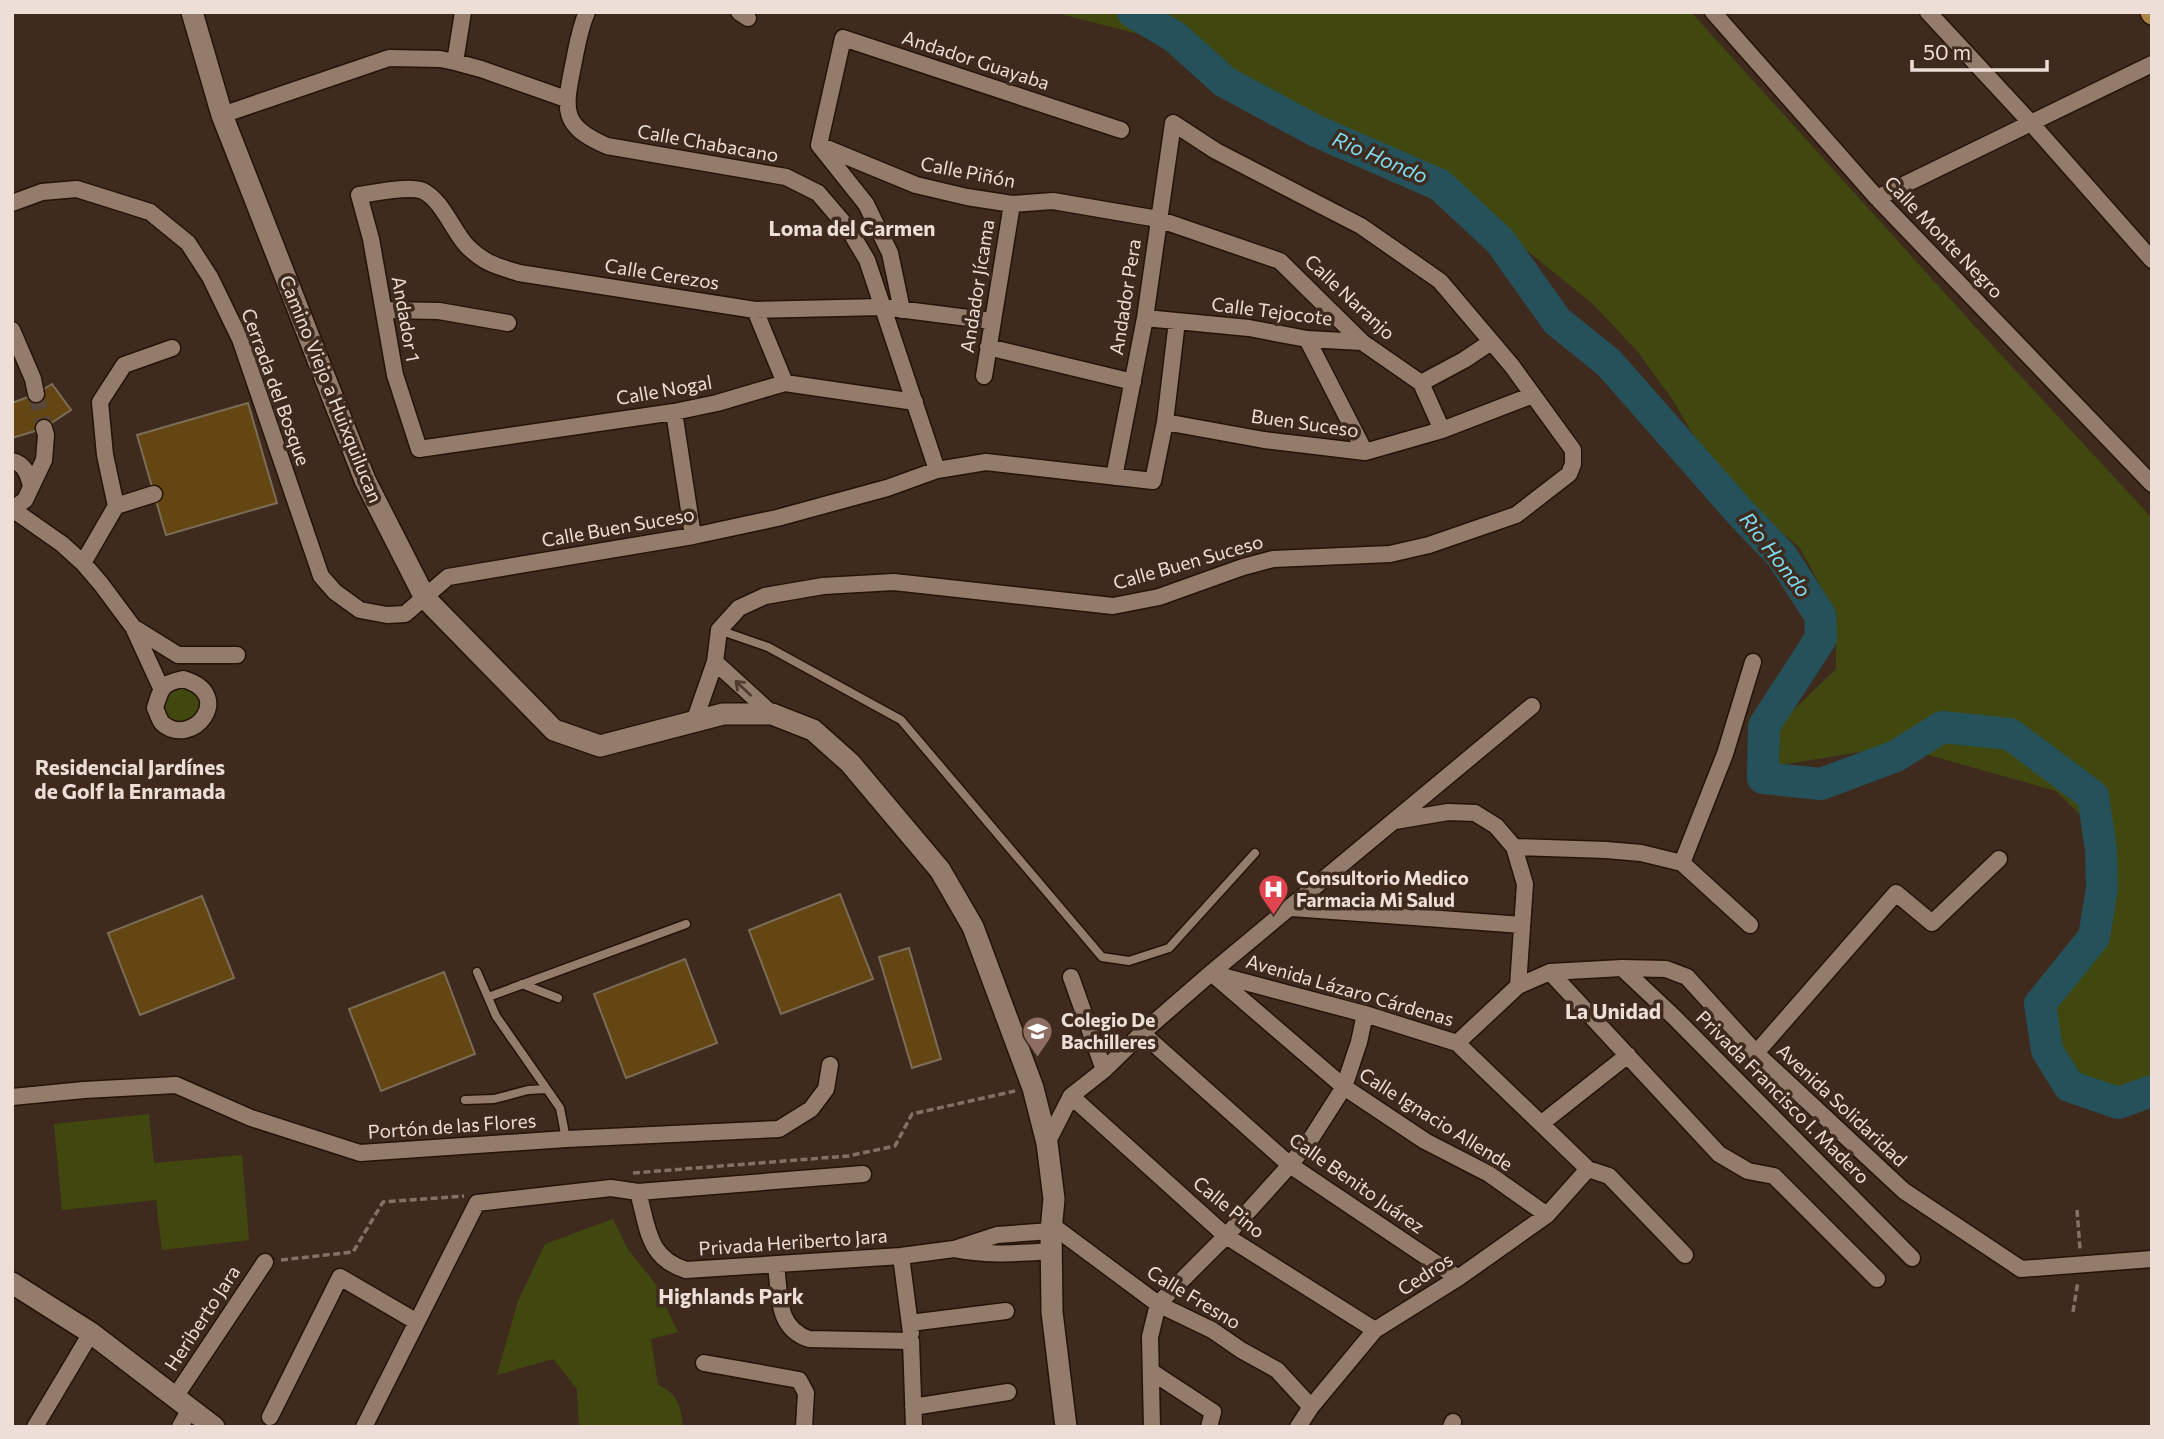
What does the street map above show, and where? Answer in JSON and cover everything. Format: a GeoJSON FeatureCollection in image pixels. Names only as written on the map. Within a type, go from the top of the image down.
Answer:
{"type":"FeatureCollection","features":[{"type":"Feature","properties":{"kind":"main road","name":"Camino Viejo a Huixquilucan"},"geometry":{"type":"LineString","coordinates":[[192,12],[222,115],[365,480],[425,598],[554,730],[600,746],[723,714],[772,714],[813,730],[850,763],[940,870],[973,927],[1033,1088],[1047,1143],[1054,1199],[1052,1312],[1066,1427]]}},
{"type":"Feature","properties":{"kind":"main road"},"geometry":{"type":"LineString","coordinates":[[12,1283],[91,1333],[181,1411],[214,1427]]}},
{"type":"Feature","properties":{"kind":"street"},"geometry":{"type":"LineString","coordinates":[[456,62],[463,12]]}},
{"type":"Feature","properties":{"kind":"street"},"geometry":{"type":"LineString","coordinates":[[222,115],[389,58],[456,62],[566,99],[581,26],[587,12]]}},
{"type":"Feature","properties":{"kind":"street","name":"Calle Monte Negro"},"geometry":{"type":"LineString","coordinates":[[1713,12],[1877,198],[2152,484]]}},
{"type":"Feature","properties":{"kind":"street"},"geometry":{"type":"LineString","coordinates":[[1928,12],[2031,123],[2152,261]]}},
{"type":"Feature","properties":{"kind":"street","name":"Andador Guayaba"},"geometry":{"type":"LineString","coordinates":[[819,145],[843,38],[1121,130]]}},
{"type":"Feature","properties":{"kind":"street"},"geometry":{"type":"LineString","coordinates":[[1877,198],[2152,64]]}},
{"type":"Feature","properties":{"kind":"street","name":"Calle Chabacano"},"geometry":{"type":"LineString","coordinates":[[566,99],[569,116],[578,130],[589,139],[607,146],[786,177],[818,193],[848,228],[867,260],[937,470]]}},
{"type":"Feature","properties":{"kind":"street","name":"Andador Pera"},"geometry":{"type":"LineString","coordinates":[[1114,477],[1145,318],[1173,123],[1216,151],[1361,226],[1440,281],[1490,342]]}},
{"type":"Feature","properties":{"kind":"street"},"geometry":{"type":"LineString","coordinates":[[819,145],[866,204],[890,253],[902,310]]}},
{"type":"Feature","properties":{"kind":"street","name":"Calle Piñón"},"geometry":{"type":"LineString","coordinates":[[819,145],[916,185],[967,197],[1012,204],[1053,201],[1158,219]]}},
{"type":"Feature","properties":{"kind":"street","name":"Cerrada del Bosque"},"geometry":{"type":"LineString","coordinates":[[12,203],[42,192],[77,189],[150,212],[188,243],[210,277],[240,339],[321,576],[335,592],[360,610],[387,615],[405,614],[425,598]]}},
{"type":"Feature","properties":{"kind":"street","name":"Calle Cerezos"},"geometry":{"type":"LineString","coordinates":[[359,195],[404,189],[423,191],[438,204],[466,244],[488,263],[519,273],[755,310],[882,307],[992,321]]}},
{"type":"Feature","properties":{"kind":"street","name":"Andador 1"},"geometry":{"type":"LineString","coordinates":[[359,195],[370,239],[395,375],[419,449]]}},
{"type":"Feature","properties":{"kind":"street","name":"Andador Jícama"},"geometry":{"type":"LineString","coordinates":[[984,376],[1012,204]]}},
{"type":"Feature","properties":{"kind":"street","name":"Calle Naranjo"},"geometry":{"type":"LineString","coordinates":[[1158,219],[1280,261],[1362,342],[1421,383]]}},
{"type":"Feature","properties":{"kind":"street"},"geometry":{"type":"LineString","coordinates":[[384,310],[439,311],[508,323]]}},
{"type":"Feature","properties":{"kind":"street"},"geometry":{"type":"LineString","coordinates":[[755,310],[785,383]]}},
{"type":"Feature","properties":{"kind":"street","name":"Calle Tejocote"},"geometry":{"type":"LineString","coordinates":[[1145,318],[1249,328],[1307,339],[1362,342]]}},
{"type":"Feature","properties":{"kind":"street"},"geometry":{"type":"LineString","coordinates":[[1165,422],[1177,321]]}},
{"type":"Feature","properties":{"kind":"street"},"geometry":{"type":"LineString","coordinates":[[12,330],[33,379],[36,394]]}},
{"type":"Feature","properties":{"kind":"street"},"geometry":{"type":"LineString","coordinates":[[1307,339],[1365,452]]}},
{"type":"Feature","properties":{"kind":"street"},"geometry":{"type":"LineString","coordinates":[[1443,430],[1421,383],[1464,360],[1490,342],[1513,366],[1533,395]]}},
{"type":"Feature","properties":{"kind":"street"},"geometry":{"type":"LineString","coordinates":[[988,347],[1133,382]]}},
{"type":"Feature","properties":{"kind":"street"},"geometry":{"type":"LineString","coordinates":[[83,563],[116,506],[105,455],[100,402],[124,365],[172,348]]}},
{"type":"Feature","properties":{"kind":"street","name":"Calle Nogal"},"geometry":{"type":"LineString","coordinates":[[419,449],[674,412],[717,403],[785,383],[915,402]]}},
{"type":"Feature","properties":{"kind":"street","name":"Calle Buen Suceso"},"geometry":{"type":"LineString","coordinates":[[719,631],[738,608],[765,596],[823,586],[894,582],[1113,606],[1159,597],[1273,559],[1390,554],[1429,545],[1516,515],[1569,474],[1573,464],[1573,450],[1533,395]]}},
{"type":"Feature","properties":{"kind":"street","name":"Buen Suceso"},"geometry":{"type":"LineString","coordinates":[[1165,422],[1264,440],[1365,452],[1443,430],[1533,395]]}},
{"type":"Feature","properties":{"kind":"street"},"geometry":{"type":"LineString","coordinates":[[674,412],[693,536]]}},
{"type":"Feature","properties":{"kind":"street","name":"Calle Buen Suceso"},"geometry":{"type":"LineString","coordinates":[[425,598],[448,577],[693,536],[776,518],[887,488],[937,470],[986,461],[1153,481],[1165,422]]}},
{"type":"Feature","properties":{"kind":"street"},"geometry":{"type":"LineString","coordinates":[[44,428],[44,460],[25,500],[12,509],[62,544],[83,563],[133,626],[161,688]]}},
{"type":"Feature","properties":{"kind":"street"},"geometry":{"type":"LineString","coordinates":[[12,461],[18,462],[28,472],[31,485]]}},
{"type":"Feature","properties":{"kind":"street"},"geometry":{"type":"LineString","coordinates":[[116,506],[154,494]]}},
{"type":"Feature","properties":{"kind":"street"},"geometry":{"type":"LineString","coordinates":[[133,626],[178,655],[237,655]]}},
{"type":"Feature","properties":{"kind":"street"},"geometry":{"type":"LineString","coordinates":[[694,722],[715,662],[719,631]]}},
{"type":"Feature","properties":{"kind":"street"},"geometry":{"type":"LineString","coordinates":[[715,662],[772,714]]}},
{"type":"Feature","properties":{"kind":"street"},"geometry":{"type":"LineString","coordinates":[[1682,863],[1726,754],[1754,662]]}},
{"type":"Feature","properties":{"kind":"street"},"geometry":{"type":"LineString","coordinates":[[1047,1143],[1071,1096],[1104,1070],[1211,973],[1532,706]]}},
{"type":"Feature","properties":{"kind":"street"},"geometry":{"type":"LineString","coordinates":[[1393,822],[1448,812],[1475,813],[1496,825],[1514,847],[1525,884],[1518,986]]}},
{"type":"Feature","properties":{"kind":"street"},"geometry":{"type":"LineString","coordinates":[[1514,847],[1641,853],[1682,863],[1749,925]]}},
{"type":"Feature","properties":{"kind":"street"},"geometry":{"type":"LineString","coordinates":[[1756,1054],[1896,893],[1932,923],[1999,859]]}},
{"type":"Feature","properties":{"kind":"street"},"geometry":{"type":"LineString","coordinates":[[1292,908],[1522,925]]}},
{"type":"Feature","properties":{"kind":"street","name":"Avenida Solidaridad"},"geometry":{"type":"LineString","coordinates":[[1457,1043],[1518,986],[1550,972],[1622,968],[1666,969],[1687,977],[1756,1054],[1904,1191],[2021,1269],[2152,1259]]}},
{"type":"Feature","properties":{"kind":"street","name":"Privada Francisco I. Madero"},"geometry":{"type":"LineString","coordinates":[[1622,968],[1673,1016],[1912,1258]]}},
{"type":"Feature","properties":{"kind":"street"},"geometry":{"type":"LineString","coordinates":[[1550,972],[1719,1153],[1748,1171],[1774,1176],[1877,1279]]}},
{"type":"Feature","properties":{"kind":"street","name":"Avenida Lázaro Cárdenas"},"geometry":{"type":"LineString","coordinates":[[1211,973],[1365,1014],[1457,1043],[1588,1169],[1609,1176],[1685,1255]]}},
{"type":"Feature","properties":{"kind":"street","name":"Calle Ignacio Allende"},"geometry":{"type":"LineString","coordinates":[[1211,973],[1344,1087],[1425,1141],[1489,1174],[1547,1215]]}},
{"type":"Feature","properties":{"kind":"street"},"geometry":{"type":"LineString","coordinates":[[1071,977],[1104,1070]]}},
{"type":"Feature","properties":{"kind":"street"},"geometry":{"type":"LineString","coordinates":[[1152,1427],[1150,1337],[1158,1304],[1226,1236],[1312,1138],[1344,1087],[1365,1014]]}},
{"type":"Feature","properties":{"kind":"street","name":"Calle Benito Juárez"},"geometry":{"type":"LineString","coordinates":[[1142,1033],[1290,1165],[1458,1278]]}},
{"type":"Feature","properties":{"kind":"street"},"geometry":{"type":"LineString","coordinates":[[1542,1124],[1628,1055]]}},
{"type":"Feature","properties":{"kind":"street","name":"Portón de las Flores"},"geometry":{"type":"LineString","coordinates":[[12,1097],[176,1085],[251,1118],[360,1153],[566,1139],[779,1129],[811,1109],[826,1089],[830,1065]]}},
{"type":"Feature","properties":{"kind":"street","name":"Calle Pino"},"geometry":{"type":"LineString","coordinates":[[1071,1096],[1226,1236],[1375,1331]]}},
{"type":"Feature","properties":{"kind":"street","name":"Cedros"},"geometry":{"type":"LineString","coordinates":[[1298,1427],[1311,1407],[1375,1331],[1458,1278],[1547,1215],[1588,1169]]}},
{"type":"Feature","properties":{"kind":"street"},"geometry":{"type":"LineString","coordinates":[[364,1427],[477,1203],[611,1188],[638,1192],[863,1174]]}},
{"type":"Feature","properties":{"kind":"street","name":"Privada Heriberto Jara"},"geometry":{"type":"LineString","coordinates":[[638,1192],[658,1254],[671,1265],[686,1270],[901,1256],[954,1249],[997,1235],[1052,1236]]}},
{"type":"Feature","properties":{"kind":"street","name":"Calle Fresno"},"geometry":{"type":"LineString","coordinates":[[1052,1236],[1158,1304],[1212,1330],[1277,1370],[1311,1407]]}},
{"type":"Feature","properties":{"kind":"street"},"geometry":{"type":"LineString","coordinates":[[901,1256],[910,1324],[914,1427]]}},
{"type":"Feature","properties":{"kind":"street","name":"Heriberto Jara"},"geometry":{"type":"LineString","coordinates":[[181,1411],[265,1262]]}},
{"type":"Feature","properties":{"kind":"street"},"geometry":{"type":"LineString","coordinates":[[776,1265],[783,1319],[798,1336],[809,1339],[911,1341]]}},
{"type":"Feature","properties":{"kind":"street"},"geometry":{"type":"LineString","coordinates":[[270,1417],[340,1276],[417,1322]]}},
{"type":"Feature","properties":{"kind":"street"},"geometry":{"type":"LineString","coordinates":[[910,1324],[1006,1311]]}},
{"type":"Feature","properties":{"kind":"street"},"geometry":{"type":"LineString","coordinates":[[35,1427],[91,1333]]}},
{"type":"Feature","properties":{"kind":"street"},"geometry":{"type":"LineString","coordinates":[[704,1363],[799,1380],[806,1393],[804,1427]]}},
{"type":"Feature","properties":{"kind":"street"},"geometry":{"type":"LineString","coordinates":[[1152,1372],[1213,1412],[1209,1427]]}},
{"type":"Feature","properties":{"kind":"street"},"geometry":{"type":"LineString","coordinates":[[913,1407],[1008,1392]]}},
{"type":"Feature","properties":{"kind":"lane"},"geometry":{"type":"LineString","coordinates":[[719,631],[768,647],[901,720],[1102,957],[1129,961],[1169,948],[1255,853]]}},
{"type":"Feature","properties":{"kind":"lane"},"geometry":{"type":"LineString","coordinates":[[488,997],[687,924]]}},
{"type":"Feature","properties":{"kind":"lane"},"geometry":{"type":"LineString","coordinates":[[477,972],[496,1016],[560,1108],[566,1139]]}},
{"type":"Feature","properties":{"kind":"lane"},"geometry":{"type":"LineString","coordinates":[[522,984],[558,998]]}},
{"type":"Feature","properties":{"kind":"lane"},"geometry":{"type":"LineString","coordinates":[[465,1100],[494,1099],[528,1090],[546,1089]]}},
{"type":"Feature","properties":{"kind":"green space"},"geometry":{"type":"Polygon","coordinates":[[[1053,12],[1691,12],[2152,518],[2152,1081],[2118,1092],[2076,1078],[2058,1046],[2051,1006],[2103,941],[2113,889],[2111,846],[2056,791],[1897,746],[1774,766],[1775,728],[1836,669],[1836,615],[1800,548],[1757,512],[1714,469],[1672,399],[1638,352],[1594,305],[1422,165],[1375,148],[1158,39],[1053,12]]]}},
{"type":"Feature","properties":{"kind":"green space"},"geometry":{"type":"Polygon","coordinates":[[[181,686],[193,692],[199,704],[193,716],[181,722],[169,716],[163,704],[169,692],[181,686]]]}},
{"type":"Feature","properties":{"kind":"green space"},"geometry":{"type":"Polygon","coordinates":[[[149,1114],[154,1163],[242,1155],[249,1240],[162,1250],[156,1200],[62,1210],[54,1124],[149,1114]]]}},
{"type":"Feature","properties":{"kind":"green space"},"geometry":{"type":"Polygon","coordinates":[[[613,1219],[627,1248],[662,1292],[678,1332],[651,1339],[658,1385],[677,1401],[683,1427],[579,1427],[577,1389],[553,1359],[497,1375],[518,1301],[545,1244],[613,1219]]]}},
{"type":"Feature","properties":{"kind":"building"},"geometry":{"type":"Polygon","coordinates":[[[52,384],[71,410],[42,429],[12,438],[12,403],[36,394],[52,384]]]}},
{"type":"Feature","properties":{"kind":"building"},"geometry":{"type":"Polygon","coordinates":[[[248,403],[277,503],[166,535],[137,435],[248,403]]]}},
{"type":"Feature","properties":{"kind":"building"},"geometry":{"type":"Polygon","coordinates":[[[840,894],[873,979],[781,1014],[749,930],[840,894]]]}},
{"type":"Feature","properties":{"kind":"building"},"geometry":{"type":"Polygon","coordinates":[[[202,896],[234,978],[140,1015],[108,933],[202,896]]]}},
{"type":"Feature","properties":{"kind":"building"},"geometry":{"type":"Polygon","coordinates":[[[909,948],[941,1059],[912,1068],[879,957],[909,948]]]}},
{"type":"Feature","properties":{"kind":"building"},"geometry":{"type":"Polygon","coordinates":[[[685,959],[717,1043],[626,1078],[594,994],[685,959]]]}},
{"type":"Feature","properties":{"kind":"building"},"geometry":{"type":"Polygon","coordinates":[[[444,972],[475,1054],[381,1091],[349,1009],[444,972]]]}},
{"type":"Feature","properties":{"kind":"waterway","name":"Rio Hondo"},"geometry":{"type":"LineString","coordinates":[[1133,12],[1175,37],[1225,82],[1316,131],[1440,185],[1500,241],[1557,321],[1609,363],[1781,555],[1820,615],[1821,638],[1764,726],[1763,778],[1821,784],[1896,756],[1942,727],[2010,734],[2093,796],[2101,850],[2102,888],[2094,937],[2040,1004],[2047,1050],[2069,1086],[2118,1103],[2152,1091]]}},
{"type":"Feature","properties":{"kind":"tunnel"},"geometry":{"type":"LineString","coordinates":[[36,394],[44,428]]}},
{"type":"Feature","properties":{"kind":"place","name":"Consultorio Medico Farmacia Mi Salud"},"geometry":{"type":"Point","coordinates":[1273,916]}},
{"type":"Feature","properties":{"kind":"place","name":"Colegio De Bachilleres"},"geometry":{"type":"Point","coordinates":[1038,1058]}},
{"type":"Feature","properties":{"kind":"district","name":"Loma del Carmen"},"geometry":{"type":"Point","coordinates":[852,229]}},
{"type":"Feature","properties":{"kind":"district","name":"Residencial Jardínes de Golf la Enramada"},"geometry":{"type":"Point","coordinates":[130,780]}},
{"type":"Feature","properties":{"kind":"district","name":"La Unidad"},"geometry":{"type":"Point","coordinates":[1613,1012]}},
{"type":"Feature","properties":{"kind":"district","name":"Highlands Park"},"geometry":{"type":"Point","coordinates":[731,1297]}}]}
